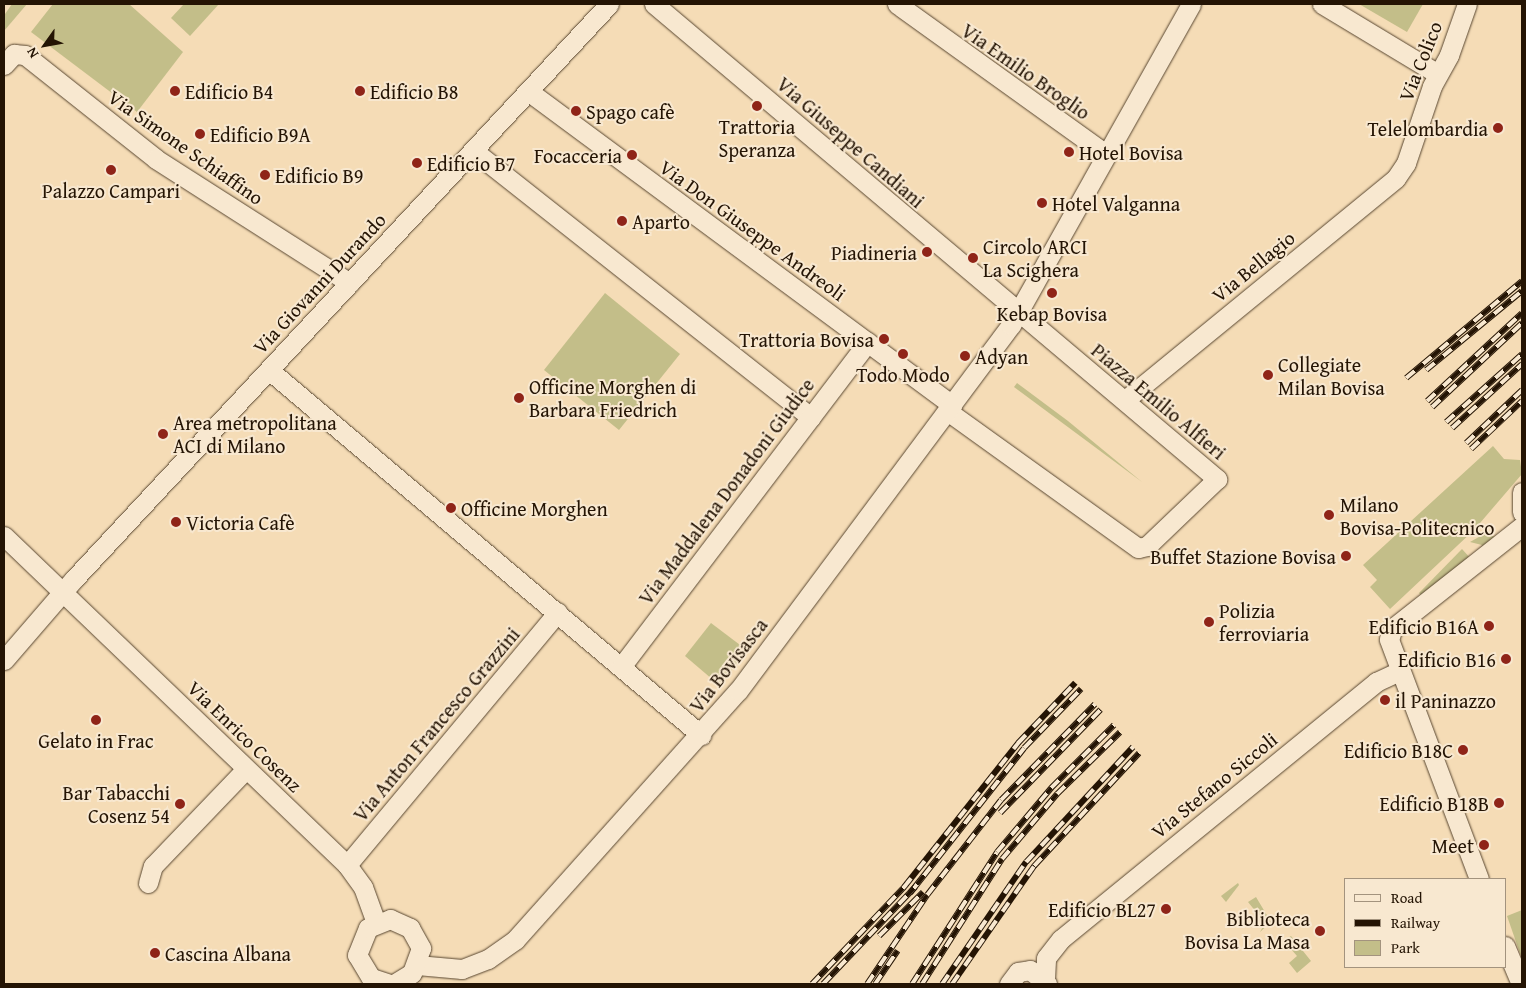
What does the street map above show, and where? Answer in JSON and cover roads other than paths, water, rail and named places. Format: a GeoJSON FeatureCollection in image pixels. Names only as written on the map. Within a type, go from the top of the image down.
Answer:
{"type":"FeatureCollection","features":[{"type":"Feature","properties":{"kind":"street","name":"Via Giovanni Durando"},"geometry":{"type":"LineString","coordinates":[[64,593],[609,4]]}},
{"type":"Feature","properties":{"kind":"street","name":"Via Giuseppe Candiani"},"geometry":{"type":"LineString","coordinates":[[654,4],[1018,314]]}},
{"type":"Feature","properties":{"kind":"street","name":"Via Emilio Broglio"},"geometry":{"type":"LineString","coordinates":[[897,4],[1106,154]]}},
{"type":"Feature","properties":{"kind":"street","name":"Via Bovisasca"},"geometry":{"type":"LineString","coordinates":[[417,965],[452,972],[483,962],[510,943],[701,735],[950,408],[1018,314],[1191,4]]}},
{"type":"Feature","properties":{"kind":"street"},"geometry":{"type":"LineString","coordinates":[[1322,4],[1438,74]]}},
{"type":"Feature","properties":{"kind":"street","name":"Via Colico"},"geometry":{"type":"LineString","coordinates":[[1406,163],[1438,74],[1467,4]]}},
{"type":"Feature","properties":{"kind":"street","name":"Via Simone Schiaffino"},"geometry":{"type":"LineString","coordinates":[[4,65],[14,54],[25,55],[156,159],[350,283]]}},
{"type":"Feature","properties":{"kind":"street","name":"Via Don Giuseppe Andreoli"},"geometry":{"type":"LineString","coordinates":[[528,91],[868,342],[950,408]]}},
{"type":"Feature","properties":{"kind":"street"},"geometry":{"type":"LineString","coordinates":[[475,152],[811,417]]}},
{"type":"Feature","properties":{"kind":"street","name":"Via Bellagio"},"geometry":{"type":"LineString","coordinates":[[1125,400],[1388,185],[1406,163]]}},
{"type":"Feature","properties":{"kind":"street","name":"Piazza Emilio Alfieri"},"geometry":{"type":"LineString","coordinates":[[950,408],[1130,544],[1143,548],[1217,479],[1125,400],[1018,314]]}},
{"type":"Feature","properties":{"kind":"street","name":"Via Maddalena Donadoni Giudice"},"geometry":{"type":"LineString","coordinates":[[621,667],[868,342]]}},
{"type":"Feature","properties":{"kind":"street"},"geometry":{"type":"LineString","coordinates":[[269,370],[558,612],[701,735]]}},
{"type":"Feature","properties":{"kind":"street"},"geometry":{"type":"LineString","coordinates":[[1522,492],[1522,512]]}},
{"type":"Feature","properties":{"kind":"street"},"geometry":{"type":"LineString","coordinates":[[1480,878],[1389,646],[1393,628],[1522,526]]}},
{"type":"Feature","properties":{"kind":"street","name":"Via Enrico Cosenz"},"geometry":{"type":"LineString","coordinates":[[4,536],[347,865],[363,887],[376,923]]}},
{"type":"Feature","properties":{"kind":"street"},"geometry":{"type":"LineString","coordinates":[[4,660],[64,593]]}},
{"type":"Feature","properties":{"kind":"street","name":"Via Anton Francesco Grazzini"},"geometry":{"type":"LineString","coordinates":[[347,865],[558,612]]}},
{"type":"Feature","properties":{"kind":"street","name":"Via Stefano Siccoli"},"geometry":{"type":"LineString","coordinates":[[1009,984],[1061,939],[1376,682],[1400,671]]}},
{"type":"Feature","properties":{"kind":"street"},"geometry":{"type":"LineString","coordinates":[[148,882],[153,866],[246,769]]}},
{"type":"Feature","properties":{"kind":"street"},"geometry":{"type":"LineString","coordinates":[[390,984],[368,981],[359,963],[358,947],[363,933],[376,923],[398,919],[410,928],[421,948],[417,965],[394,984]]}},
{"type":"Feature","properties":{"kind":"street","name":"Via Stefano Siccoli"},"geometry":{"type":"LineString","coordinates":[[1046,982],[1046,958],[1061,939]]}},
{"type":"Feature","properties":{"kind":"street"},"geometry":{"type":"LineString","coordinates":[[1506,948],[1521,984]]}},
{"type":"Feature","properties":{"kind":"street"},"geometry":{"type":"LineString","coordinates":[[1024,970],[1036,971],[1046,982]]}},
{"type":"Feature","properties":{"kind":"railway"},"geometry":{"type":"LineString","coordinates":[[1406,378],[1522,281]]}},
{"type":"Feature","properties":{"kind":"railway"},"geometry":{"type":"LineString","coordinates":[[1426,370],[1522,291]]}},
{"type":"Feature","properties":{"kind":"railway"},"geometry":{"type":"LineString","coordinates":[[1427,401],[1522,313]]}},
{"type":"Feature","properties":{"kind":"railway"},"geometry":{"type":"LineString","coordinates":[[1432,407],[1522,323]]}},
{"type":"Feature","properties":{"kind":"railway"},"geometry":{"type":"LineString","coordinates":[[1446,422],[1522,354]]}},
{"type":"Feature","properties":{"kind":"railway"},"geometry":{"type":"LineString","coordinates":[[1452,428],[1522,364]]}},
{"type":"Feature","properties":{"kind":"railway"},"geometry":{"type":"LineString","coordinates":[[1466,443],[1522,390]]}},
{"type":"Feature","properties":{"kind":"railway"},"geometry":{"type":"LineString","coordinates":[[1471,449],[1522,401]]}},
{"type":"Feature","properties":{"kind":"railway"},"geometry":{"type":"LineString","coordinates":[[812,984],[904,887],[1018,743],[1075,683]]}},
{"type":"Feature","properties":{"kind":"railway"},"geometry":{"type":"LineString","coordinates":[[910,893],[1024,748],[1081,689]]}},
{"type":"Feature","properties":{"kind":"railway"},"geometry":{"type":"LineString","coordinates":[[867,984],[927,895],[1001,800],[1095,704]]}},
{"type":"Feature","properties":{"kind":"railway"},"geometry":{"type":"LineString","coordinates":[[1000,813],[1100,710]]}},
{"type":"Feature","properties":{"kind":"railway"},"geometry":{"type":"LineString","coordinates":[[912,984],[997,852],[1051,788],[1114,725]]}},
{"type":"Feature","properties":{"kind":"railway"},"geometry":{"type":"LineString","coordinates":[[922,984],[1002,859],[1057,794],[1120,732]]}},
{"type":"Feature","properties":{"kind":"railway"},"geometry":{"type":"LineString","coordinates":[[942,984],[1026,862],[1133,747]]}},
{"type":"Feature","properties":{"kind":"railway"},"geometry":{"type":"LineString","coordinates":[[952,984],[1034,866],[1139,753]]}},
{"type":"Feature","properties":{"kind":"railway"},"geometry":{"type":"LineString","coordinates":[[823,984],[915,887]]}},
{"type":"Feature","properties":{"kind":"railway"},"geometry":{"type":"LineString","coordinates":[[879,936],[923,892]]}},
{"type":"Feature","properties":{"kind":"railway"},"geometry":{"type":"LineString","coordinates":[[875,984],[897,951]]}},
{"type":"Feature","properties":{"kind":"place","name":"Edificio B4"},"geometry":{"type":"Point","coordinates":[175,91]}},
{"type":"Feature","properties":{"kind":"place","name":"Edificio B8"},"geometry":{"type":"Point","coordinates":[360,91]}},
{"type":"Feature","properties":{"kind":"place","name":"Trattoria Speranza"},"geometry":{"type":"Point","coordinates":[757,106]}},
{"type":"Feature","properties":{"kind":"place","name":"Spago cafè"},"geometry":{"type":"Point","coordinates":[576,111]}},
{"type":"Feature","properties":{"kind":"place","name":"Telelombardia"},"geometry":{"type":"Point","coordinates":[1498,128]}},
{"type":"Feature","properties":{"kind":"place","name":"Edificio B9A"},"geometry":{"type":"Point","coordinates":[200,134]}},
{"type":"Feature","properties":{"kind":"place","name":"Hotel Bovisa"},"geometry":{"type":"Point","coordinates":[1069,152]}},
{"type":"Feature","properties":{"kind":"place","name":"Focacceria"},"geometry":{"type":"Point","coordinates":[632,155]}},
{"type":"Feature","properties":{"kind":"place","name":"Edificio B7"},"geometry":{"type":"Point","coordinates":[417,163]}},
{"type":"Feature","properties":{"kind":"place","name":"Palazzo Campari"},"geometry":{"type":"Point","coordinates":[111,170]}},
{"type":"Feature","properties":{"kind":"place","name":"Edificio B9"},"geometry":{"type":"Point","coordinates":[265,175]}},
{"type":"Feature","properties":{"kind":"place","name":"Hotel Valganna"},"geometry":{"type":"Point","coordinates":[1042,203]}},
{"type":"Feature","properties":{"kind":"place","name":"Aparto"},"geometry":{"type":"Point","coordinates":[622,221]}},
{"type":"Feature","properties":{"kind":"place","name":"Piadineria"},"geometry":{"type":"Point","coordinates":[927,252]}},
{"type":"Feature","properties":{"kind":"place","name":"Circolo ARCI La Scighera"},"geometry":{"type":"Point","coordinates":[973,258]}},
{"type":"Feature","properties":{"kind":"place","name":"Kebap Bovisa"},"geometry":{"type":"Point","coordinates":[1052,293]}},
{"type":"Feature","properties":{"kind":"place","name":"Trattoria Bovisa"},"geometry":{"type":"Point","coordinates":[884,339]}},
{"type":"Feature","properties":{"kind":"place","name":"Todo Modo"},"geometry":{"type":"Point","coordinates":[903,354]}},
{"type":"Feature","properties":{"kind":"place","name":"Adyan"},"geometry":{"type":"Point","coordinates":[965,356]}},
{"type":"Feature","properties":{"kind":"place","name":"Collegiate Milan Bovisa"},"geometry":{"type":"Point","coordinates":[1268,375]}},
{"type":"Feature","properties":{"kind":"place","name":"Officine Morghen di Barbara Friedrich"},"geometry":{"type":"Point","coordinates":[519,398]}},
{"type":"Feature","properties":{"kind":"place","name":"Area metropolitana ACI di Milano"},"geometry":{"type":"Point","coordinates":[163,434]}},
{"type":"Feature","properties":{"kind":"place","name":"Officine Morghen"},"geometry":{"type":"Point","coordinates":[451,508]}},
{"type":"Feature","properties":{"kind":"place","name":"Milano Bovisa-Politecnico"},"geometry":{"type":"Point","coordinates":[1329,515]}},
{"type":"Feature","properties":{"kind":"place","name":"Victoria Cafè"},"geometry":{"type":"Point","coordinates":[176,522]}},
{"type":"Feature","properties":{"kind":"place","name":"Buffet Stazione Bovisa"},"geometry":{"type":"Point","coordinates":[1346,556]}},
{"type":"Feature","properties":{"kind":"place","name":"Polizia ferroviaria"},"geometry":{"type":"Point","coordinates":[1209,622]}},
{"type":"Feature","properties":{"kind":"place","name":"Edificio B16A"},"geometry":{"type":"Point","coordinates":[1489,626]}},
{"type":"Feature","properties":{"kind":"place","name":"Edificio B16"},"geometry":{"type":"Point","coordinates":[1506,659]}},
{"type":"Feature","properties":{"kind":"place","name":"il Paninazzo"},"geometry":{"type":"Point","coordinates":[1385,700]}},
{"type":"Feature","properties":{"kind":"place","name":"Gelato in Frac"},"geometry":{"type":"Point","coordinates":[96,720]}},
{"type":"Feature","properties":{"kind":"place","name":"Edificio B18C"},"geometry":{"type":"Point","coordinates":[1463,750]}},
{"type":"Feature","properties":{"kind":"place","name":"Edificio B18B"},"geometry":{"type":"Point","coordinates":[1499,803]}},
{"type":"Feature","properties":{"kind":"place","name":"Bar Tabacchi Cosenz 54"},"geometry":{"type":"Point","coordinates":[180,804]}},
{"type":"Feature","properties":{"kind":"place","name":"Meet"},"geometry":{"type":"Point","coordinates":[1484,845]}},
{"type":"Feature","properties":{"kind":"place","name":"Edificio BL27"},"geometry":{"type":"Point","coordinates":[1166,909]}},
{"type":"Feature","properties":{"kind":"place","name":"Biblioteca Bovisa La Masa"},"geometry":{"type":"Point","coordinates":[1320,931]}},
{"type":"Feature","properties":{"kind":"place","name":"Cascina Albana"},"geometry":{"type":"Point","coordinates":[155,953]}}]}
